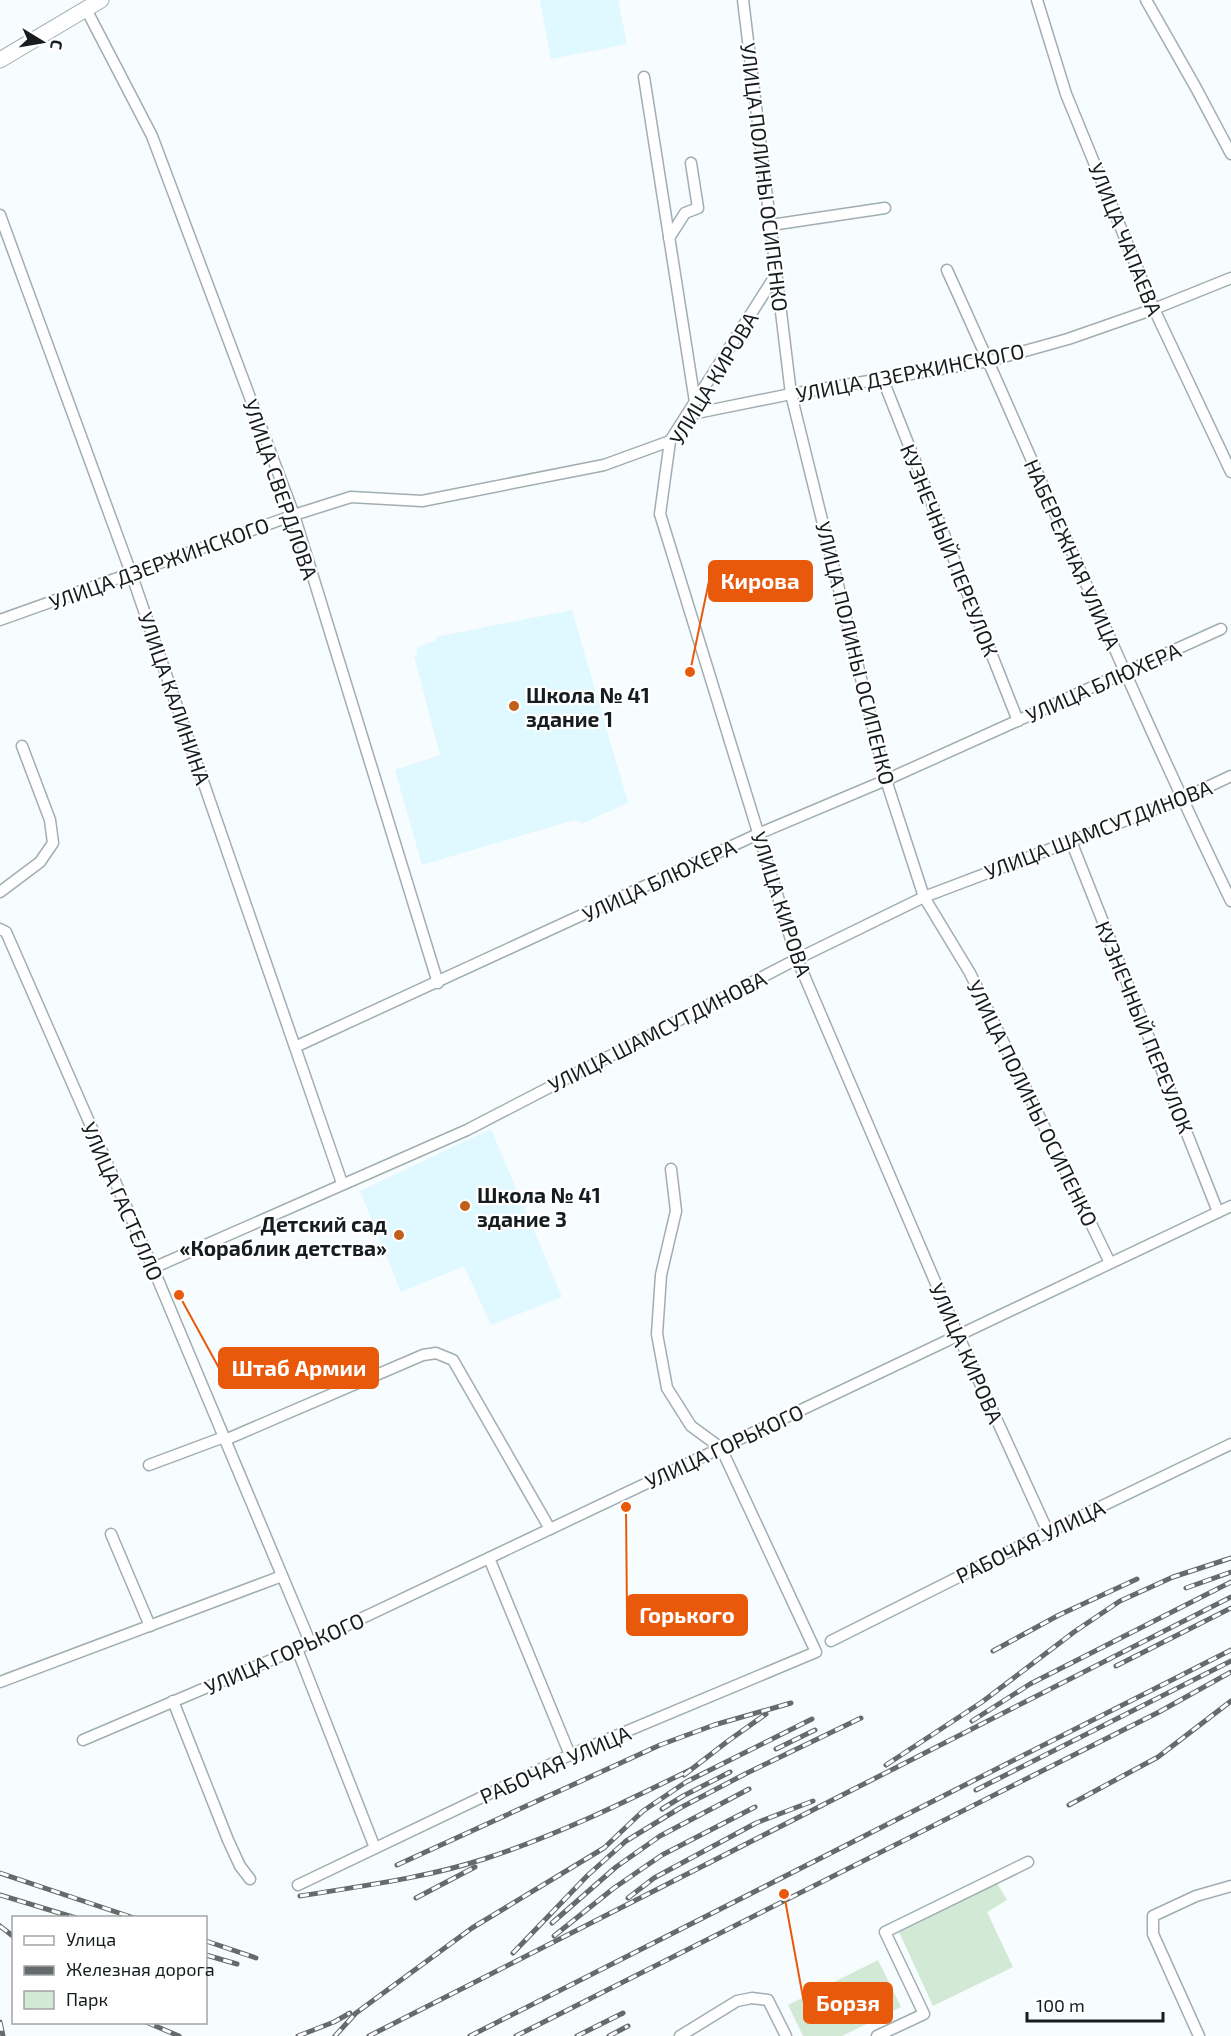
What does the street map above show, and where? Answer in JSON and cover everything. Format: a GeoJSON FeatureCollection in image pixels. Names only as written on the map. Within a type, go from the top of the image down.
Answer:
{"type":"FeatureCollection","features":[{"type":"Feature","properties":{"kind":"main road"},"geometry":{"type":"LineString","coordinates":[[0,60],[101,0]]}},
{"type":"Feature","properties":{"kind":"street","name":"УЛИЦА ПОЛИНЫ ОСИПЕНКО"},"geometry":{"type":"LineString","coordinates":[[743,0],[791,394],[886,780],[924,897],[970,973],[1110,1263]]}},
{"type":"Feature","properties":{"kind":"street","name":"УЛИЦА ЧАПАЕВА"},"geometry":{"type":"LineString","coordinates":[[1037,0],[1066,94],[1154,309],[1231,472]]}},
{"type":"Feature","properties":{"kind":"street"},"geometry":{"type":"LineString","coordinates":[[1146,0],[1231,154]]}},
{"type":"Feature","properties":{"kind":"street","name":"УЛИЦА СВЕРДЛОВА"},"geometry":{"type":"LineString","coordinates":[[86,9],[152,136],[294,515],[438,982]]}},
{"type":"Feature","properties":{"kind":"street"},"geometry":{"type":"LineString","coordinates":[[644,77],[695,402]]}},
{"type":"Feature","properties":{"kind":"street"},"geometry":{"type":"LineString","coordinates":[[669,238],[685,213],[698,208],[691,163]]}},
{"type":"Feature","properties":{"kind":"street"},"geometry":{"type":"LineString","coordinates":[[771,225],[885,208]]}},
{"type":"Feature","properties":{"kind":"street","name":"УЛИЦА КАЛИНИНА"},"geometry":{"type":"LineString","coordinates":[[0,215],[131,573],[342,1183]]}},
{"type":"Feature","properties":{"kind":"street","name":"НАБЕРЕЖНАЯ УЛИЦА"},"geometry":{"type":"LineString","coordinates":[[947,270],[989,361],[1124,673],[1231,901]]}},
{"type":"Feature","properties":{"kind":"street","name":"УЛИЦА КИРОВА"},"geometry":{"type":"LineString","coordinates":[[777,273],[670,441],[660,514],[797,959],[958,1335],[1048,1532]]}},
{"type":"Feature","properties":{"kind":"street","name":"УЛИЦА ДЗЕРЖИНСКОГО"},"geometry":{"type":"LineString","coordinates":[[687,415],[791,394],[989,361],[1068,339],[1154,309],[1231,278]]}},
{"type":"Feature","properties":{"kind":"street","name":"КУЗНЕЧНЫЙ ПЕРЕУЛОК"},"geometry":{"type":"LineString","coordinates":[[883,380],[1017,721]]}},
{"type":"Feature","properties":{"kind":"street","name":"УЛИЦА ДЗЕРЖИНСКОГО"},"geometry":{"type":"LineString","coordinates":[[0,620],[294,515],[351,497],[422,501],[604,465],[670,441]]}},
{"type":"Feature","properties":{"kind":"street","name":"УЛИЦА БЛЮХЕРА"},"geometry":{"type":"LineString","coordinates":[[295,1047],[758,834],[886,780],[1221,629]]}},
{"type":"Feature","properties":{"kind":"street"},"geometry":{"type":"LineString","coordinates":[[0,892],[40,862],[53,843],[50,820],[22,746]]}},
{"type":"Feature","properties":{"kind":"street","name":"УЛИЦА ШАМСУТДИНОВА"},"geometry":{"type":"LineString","coordinates":[[153,1268],[467,1130],[797,959],[924,897],[1182,799],[1231,776]]}},
{"type":"Feature","properties":{"kind":"street","name":"КУЗНЕЧНЫЙ ПЕРЕУЛОК"},"geometry":{"type":"LineString","coordinates":[[1071,841],[1218,1212]]}},
{"type":"Feature","properties":{"kind":"street","name":"УЛИЦА ГАСТЕЛЛО"},"geometry":{"type":"LineString","coordinates":[[0,929],[6,932],[153,1268],[310,1642]]}},
{"type":"Feature","properties":{"kind":"street"},"geometry":{"type":"LineString","coordinates":[[671,1169],[676,1211],[661,1275],[657,1334],[667,1388],[690,1426],[721,1448]]}},
{"type":"Feature","properties":{"kind":"street","name":"УЛИЦА ГОРЬКОГО"},"geometry":{"type":"LineString","coordinates":[[83,1740],[297,1649],[1231,1206]]}},
{"type":"Feature","properties":{"kind":"street"},"geometry":{"type":"LineString","coordinates":[[149,1465],[224,1439],[423,1355],[436,1353],[453,1359],[550,1528]]}},
{"type":"Feature","properties":{"kind":"street","name":"РАБОЧАЯ УЛИЦА"},"geometry":{"type":"LineString","coordinates":[[831,1641],[1048,1532],[1231,1444]]}},
{"type":"Feature","properties":{"kind":"street","name":"РАБОЧАЯ УЛИЦА"},"geometry":{"type":"LineString","coordinates":[[298,1885],[570,1755],[816,1652],[721,1448]]}},
{"type":"Feature","properties":{"kind":"street"},"geometry":{"type":"LineString","coordinates":[[111,1534],[150,1626]]}},
{"type":"Feature","properties":{"kind":"street"},"geometry":{"type":"LineString","coordinates":[[489,1558],[570,1755]]}},
{"type":"Feature","properties":{"kind":"street"},"geometry":{"type":"LineString","coordinates":[[0,1682],[282,1576]]}},
{"type":"Feature","properties":{"kind":"street"},"geometry":{"type":"LineString","coordinates":[[297,1649],[375,1848]]}},
{"type":"Feature","properties":{"kind":"street"},"geometry":{"type":"LineString","coordinates":[[173,1701],[228,1840],[240,1866],[250,1880]]}},
{"type":"Feature","properties":{"kind":"street"},"geometry":{"type":"LineString","coordinates":[[877,2036],[924,2014],[885,1932],[1028,1862]]}},
{"type":"Feature","properties":{"kind":"street"},"geometry":{"type":"LineString","coordinates":[[1199,2036],[1153,1934],[1153,1916],[1196,1896],[1231,1886]]}},
{"type":"Feature","properties":{"kind":"street"},"geometry":{"type":"LineString","coordinates":[[680,2036],[737,2001],[752,1998],[768,2000],[786,2036]]}},
{"type":"Feature","properties":{"kind":"shaded area"},"geometry":{"type":"Polygon","coordinates":[[[540,0],[618,0],[627,44],[551,59],[540,0]]]}},
{"type":"Feature","properties":{"kind":"shaded area","name":"Школа № 41 здание 1"},"geometry":{"type":"Polygon","coordinates":[[[572,610],[628,803],[583,823],[574,820],[422,865],[395,770],[440,755],[414,656],[418,655],[416,648],[437,640],[436,637],[572,610]]]}},
{"type":"Feature","properties":{"kind":"shaded area","name":"Школа № 41 здание 3"},"geometry":{"type":"Polygon","coordinates":[[[491,1129],[562,1297],[491,1325],[464,1266],[401,1292],[360,1191],[491,1129]]]}},
{"type":"Feature","properties":{"kind":"green space"},"geometry":{"type":"Polygon","coordinates":[[[997,1883],[1007,1900],[987,1912],[1013,1967],[933,2006],[899,1932],[997,1883]]]}},
{"type":"Feature","properties":{"kind":"green space"},"geometry":{"type":"Polygon","coordinates":[[[878,1960],[901,2007],[842,2036],[803,2036],[788,2005],[878,1960]]]}},
{"type":"Feature","properties":{"kind":"railway"},"geometry":{"type":"LineString","coordinates":[[886,1765],[982,1702],[1074,1632],[1120,1601],[1173,1577],[1231,1558]]}},
{"type":"Feature","properties":{"kind":"railway"},"geometry":{"type":"LineString","coordinates":[[1186,1588],[1231,1572]]}},
{"type":"Feature","properties":{"kind":"railway"},"geometry":{"type":"LineString","coordinates":[[993,1651],[1059,1615],[1137,1579]]}},
{"type":"Feature","properties":{"kind":"railway"},"geometry":{"type":"LineString","coordinates":[[972,1721],[1030,1684],[1231,1582]]}},
{"type":"Feature","properties":{"kind":"railway"},"geometry":{"type":"LineString","coordinates":[[369,2036],[1231,1597]]}},
{"type":"Feature","properties":{"kind":"railway"},"geometry":{"type":"LineString","coordinates":[[1116,1666],[1231,1608]]}},
{"type":"Feature","properties":{"kind":"railway"},"geometry":{"type":"LineString","coordinates":[[470,2036],[1231,1650]]}},
{"type":"Feature","properties":{"kind":"railway"},"geometry":{"type":"LineString","coordinates":[[976,1790],[1231,1661]]}},
{"type":"Feature","properties":{"kind":"railway"},"geometry":{"type":"LineString","coordinates":[[516,2036],[1159,1712],[1231,1672]]}},
{"type":"Feature","properties":{"kind":"railway"},"geometry":{"type":"LineString","coordinates":[[1069,1805],[1158,1757],[1231,1701]]}},
{"type":"Feature","properties":{"kind":"railway"},"geometry":{"type":"LineString","coordinates":[[397,1865],[660,1745],[714,1725],[791,1703]]}},
{"type":"Feature","properties":{"kind":"railway"},"geometry":{"type":"LineString","coordinates":[[684,1775],[766,1714]]}},
{"type":"Feature","properties":{"kind":"railway"},"geometry":{"type":"LineString","coordinates":[[513,1953],[588,1875],[626,1841],[680,1808],[861,1718]]}},
{"type":"Feature","properties":{"kind":"railway"},"geometry":{"type":"LineString","coordinates":[[335,2036],[356,2013],[472,1928],[604,1848],[643,1811],[686,1782],[812,1719]]}},
{"type":"Feature","properties":{"kind":"railway"},"geometry":{"type":"LineString","coordinates":[[776,1749],[815,1730]]}},
{"type":"Feature","properties":{"kind":"railway"},"geometry":{"type":"LineString","coordinates":[[300,1896],[416,1876],[484,1859],[614,1807],[690,1770]]}},
{"type":"Feature","properties":{"kind":"railway"},"geometry":{"type":"LineString","coordinates":[[662,1809],[730,1772]]}},
{"type":"Feature","properties":{"kind":"railway"},"geometry":{"type":"LineString","coordinates":[[552,1923],[616,1867],[660,1836],[749,1789]]}},
{"type":"Feature","properties":{"kind":"railway"},"geometry":{"type":"LineString","coordinates":[[628,1898],[654,1878],[756,1823],[813,1801]]}},
{"type":"Feature","properties":{"kind":"railway"},"geometry":{"type":"LineString","coordinates":[[554,1936],[614,1888],[662,1855],[755,1807]]}},
{"type":"Feature","properties":{"kind":"railway"},"geometry":{"type":"LineString","coordinates":[[416,1898],[475,1867]]}},
{"type":"Feature","properties":{"kind":"railway"},"geometry":{"type":"LineString","coordinates":[[0,1873],[128,1916]]}},
{"type":"Feature","properties":{"kind":"railway"},"geometry":{"type":"LineString","coordinates":[[0,1895],[69,1916]]}},
{"type":"Feature","properties":{"kind":"railway"},"geometry":{"type":"LineString","coordinates":[[0,1926],[12,1935]]}},
{"type":"Feature","properties":{"kind":"railway"},"geometry":{"type":"LineString","coordinates":[[207,1941],[256,1958]]}},
{"type":"Feature","properties":{"kind":"railway"},"geometry":{"type":"LineString","coordinates":[[207,1955],[237,1964]]}},
{"type":"Feature","properties":{"kind":"railway"},"geometry":{"type":"LineString","coordinates":[[298,2036],[350,2013]]}},
{"type":"Feature","properties":{"kind":"railway"},"geometry":{"type":"LineString","coordinates":[[577,2036],[623,2013]]}},
{"type":"Feature","properties":{"kind":"railway"},"geometry":{"type":"LineString","coordinates":[[0,2022],[3,2036]]}},
{"type":"Feature","properties":{"kind":"railway"},"geometry":{"type":"LineString","coordinates":[[151,2024],[179,2036]]}},
{"type":"Feature","properties":{"kind":"railway"},"geometry":{"type":"LineString","coordinates":[[609,2036],[628,2026]]}},
{"type":"Feature","properties":{"kind":"place","name":"Кирова"},"geometry":{"type":"Point","coordinates":[690,672]}},
{"type":"Feature","properties":{"kind":"place","name":"Школа № 41 здание 1"},"geometry":{"type":"Point","coordinates":[514,706]}},
{"type":"Feature","properties":{"kind":"place","name":"Школа № 41 здание 3"},"geometry":{"type":"Point","coordinates":[465,1206]}},
{"type":"Feature","properties":{"kind":"place","name":"Детский сад «Кораблик детства»"},"geometry":{"type":"Point","coordinates":[399,1235]}},
{"type":"Feature","properties":{"kind":"place","name":"Штаб Армии"},"geometry":{"type":"Point","coordinates":[179,1295]}},
{"type":"Feature","properties":{"kind":"place","name":"Горького"},"geometry":{"type":"Point","coordinates":[626,1507]}},
{"type":"Feature","properties":{"kind":"place","name":"Борзя"},"geometry":{"type":"Point","coordinates":[784,1894]}}]}
